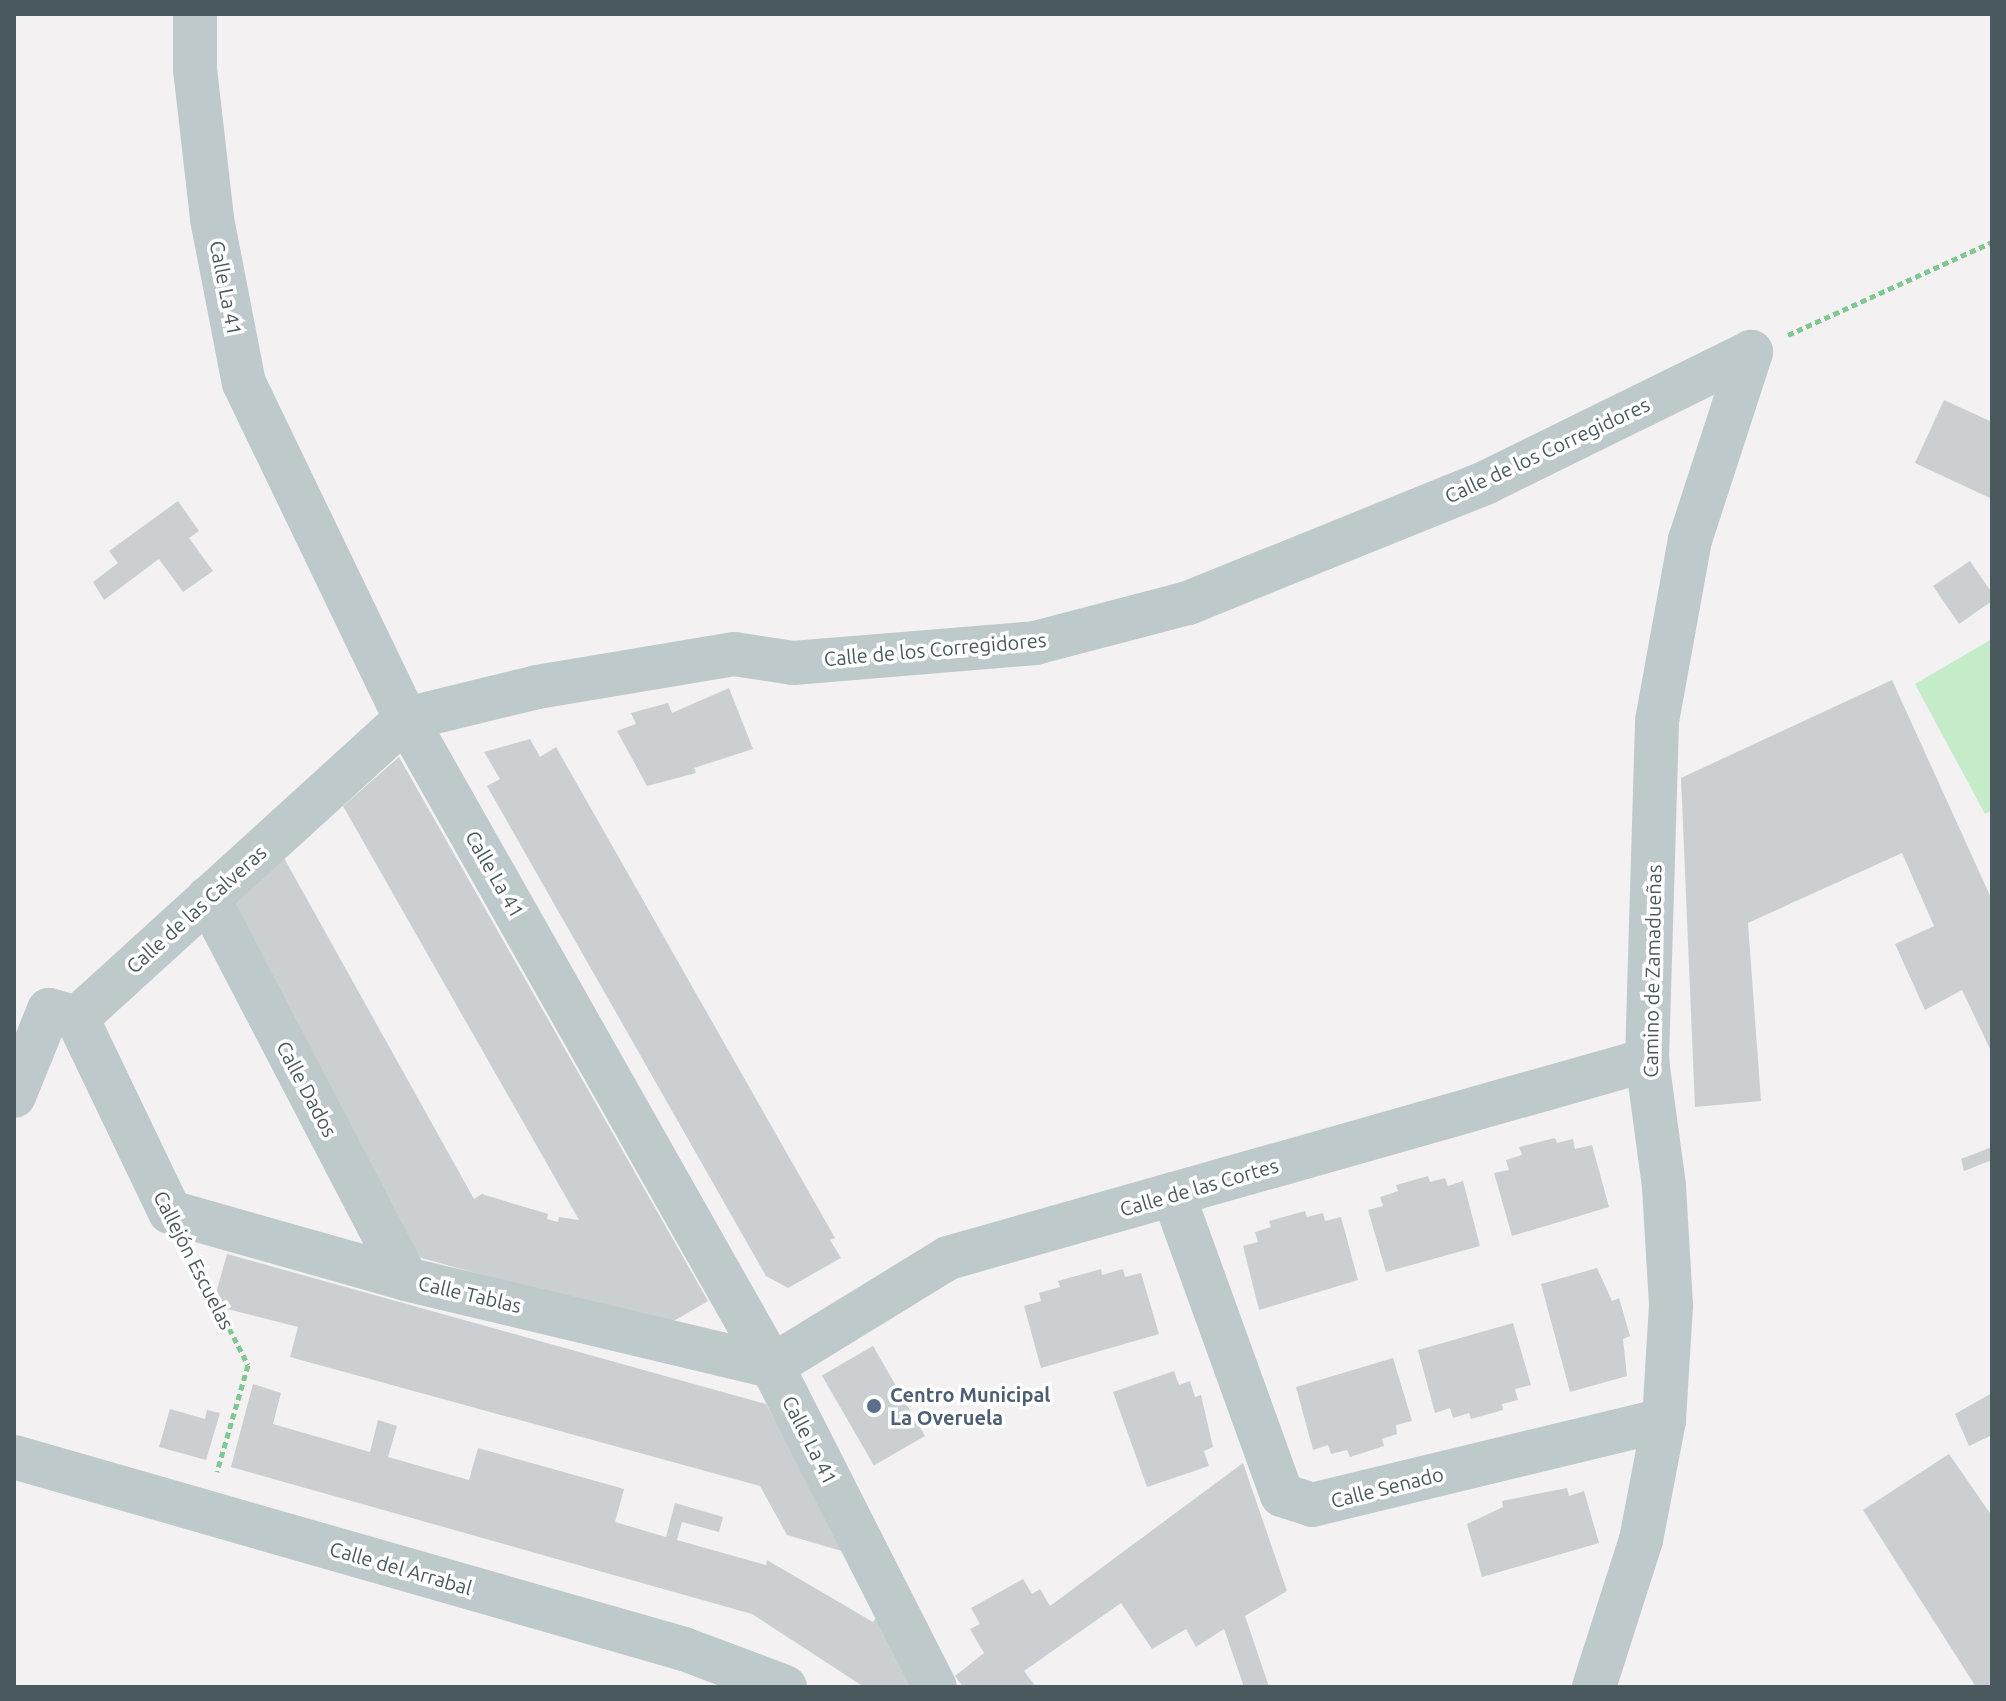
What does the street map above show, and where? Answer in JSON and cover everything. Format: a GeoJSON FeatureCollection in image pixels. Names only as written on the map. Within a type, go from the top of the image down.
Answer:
{"type":"FeatureCollection","features":[{"type":"Feature","properties":{"kind":"street","name":"Calle La 41"},"geometry":{"type":"LineString","coordinates":[[195,14],[195,69],[212,219],[244,383],[406,719],[772,1366],[935,1687]]}},
{"type":"Feature","properties":{"kind":"street","name":"Calle de los Corregidores"},"geometry":{"type":"LineString","coordinates":[[406,719],[537,687],[734,654],[793,663],[1035,643],[1173,607],[1487,482],[1751,352]]}},
{"type":"Feature","properties":{"kind":"street","name":"Camino de Zamadueñas"},"geometry":{"type":"LineString","coordinates":[[1594,1687],[1641,1540],[1664,1420],[1671,1305],[1664,1186],[1647,1060],[1657,721],[1690,540],[1751,352]]}},
{"type":"Feature","properties":{"kind":"street","name":"Calle de las Calveras"},"geometry":{"type":"LineString","coordinates":[[14,1096],[46,1011],[208,898],[406,719]]}},
{"type":"Feature","properties":{"kind":"street","name":"Calle Dados"},"geometry":{"type":"LineString","coordinates":[[208,898],[406,1279]]}},
{"type":"Feature","properties":{"kind":"street","name":"Callejón Escuelas"},"geometry":{"type":"LineString","coordinates":[[46,1011],[170,1212]]}},
{"type":"Feature","properties":{"kind":"street","name":"Calle de las Cortes"},"geometry":{"type":"LineString","coordinates":[[772,1366],[948,1258],[1647,1060]]}},
{"type":"Feature","properties":{"kind":"street","name":"Calle Senado"},"geometry":{"type":"LineString","coordinates":[[1173,1194],[1282,1495],[1312,1505],[1664,1420]]}},
{"type":"Feature","properties":{"kind":"street","name":"Calle Tablas"},"geometry":{"type":"LineString","coordinates":[[170,1212],[406,1279],[772,1366]]}},
{"type":"Feature","properties":{"kind":"street","name":"Calle del Arrabal"},"geometry":{"type":"LineString","coordinates":[[14,1457],[684,1649],[785,1687]]}},
{"type":"Feature","properties":{"kind":"path"},"geometry":{"type":"LineString","coordinates":[[1751,352],[1992,242]]}},
{"type":"Feature","properties":{"kind":"path","name":"Callejón Escuelas"},"geometry":{"type":"LineString","coordinates":[[170,1212],[248,1365],[206,1512]]}},
{"type":"Feature","properties":{"kind":"green space"},"geometry":{"type":"Polygon","coordinates":[[[1992,639],[1992,810],[1985,814],[1915,684],[1992,639]]]}},
{"type":"Feature","properties":{"kind":"building"},"geometry":{"type":"Polygon","coordinates":[[[1944,400],[1992,422],[1992,499],[1915,463],[1944,400]]]}},
{"type":"Feature","properties":{"kind":"building"},"geometry":{"type":"Polygon","coordinates":[[[178,501],[199,531],[189,538],[213,571],[183,592],[159,559],[104,600],[93,582],[118,563],[109,551],[178,501]]]}},
{"type":"Feature","properties":{"kind":"building"},"geometry":{"type":"Polygon","coordinates":[[[1970,561],[1992,593],[1992,601],[1959,624],[1933,586],[1970,561]]]}},
{"type":"Feature","properties":{"kind":"building"},"geometry":{"type":"Polygon","coordinates":[[[1892,680],[1992,900],[1992,1053],[1962,990],[1925,1010],[1895,944],[1934,926],[1902,853],[1748,923],[1761,1101],[1695,1107],[1681,778],[1892,680]]]}},
{"type":"Feature","properties":{"kind":"building"},"geometry":{"type":"Polygon","coordinates":[[[729,688],[753,749],[694,768],[696,773],[647,786],[617,731],[636,724],[631,713],[668,703],[672,713],[729,688]]]}},
{"type":"Feature","properties":{"kind":"building"},"geometry":{"type":"Polygon","coordinates":[[[530,739],[540,757],[556,747],[835,1238],[830,1240],[841,1258],[788,1288],[766,1276],[487,786],[500,779],[484,752],[530,739]]]}},
{"type":"Feature","properties":{"kind":"building"},"geometry":{"type":"Polygon","coordinates":[[[399,757],[708,1301],[665,1326],[418,1257],[226,910],[284,858],[474,1199],[482,1194],[548,1214],[547,1219],[558,1222],[559,1217],[579,1220],[343,806],[399,757]]]}},
{"type":"Feature","properties":{"kind":"building"},"geometry":{"type":"Polygon","coordinates":[[[1555,1138],[1557,1143],[1573,1139],[1575,1149],[1592,1145],[1609,1207],[1512,1236],[1494,1173],[1509,1170],[1506,1160],[1522,1155],[1519,1147],[1555,1138]]]}},
{"type":"Feature","properties":{"kind":"building"},"geometry":{"type":"Polygon","coordinates":[[[1992,1147],[1992,1160],[1964,1171],[1961,1159],[1992,1147]]]}},
{"type":"Feature","properties":{"kind":"building"},"geometry":{"type":"Polygon","coordinates":[[[1428,1176],[1430,1182],[1445,1178],[1448,1186],[1463,1181],[1480,1246],[1386,1272],[1368,1210],[1383,1206],[1380,1197],[1398,1191],[1396,1185],[1428,1176]]]}},
{"type":"Feature","properties":{"kind":"building"},"geometry":{"type":"Polygon","coordinates":[[[1305,1211],[1307,1217],[1323,1213],[1325,1221],[1341,1217],[1358,1280],[1259,1310],[1243,1246],[1258,1242],[1255,1232],[1271,1227],[1269,1221],[1305,1211]]]}},
{"type":"Feature","properties":{"kind":"building"},"geometry":{"type":"Polygon","coordinates":[[[227,1254],[766,1404],[852,1554],[787,1535],[760,1486],[290,1357],[298,1327],[223,1308],[216,1293],[227,1254]]]}},
{"type":"Feature","properties":{"kind":"building"},"geometry":{"type":"Polygon","coordinates":[[[1597,1268],[1612,1301],[1619,1298],[1630,1336],[1623,1339],[1627,1376],[1570,1392],[1541,1284],[1597,1268]]]}},
{"type":"Feature","properties":{"kind":"building"},"geometry":{"type":"Polygon","coordinates":[[[1101,1269],[1102,1275],[1123,1269],[1125,1277],[1141,1273],[1159,1334],[1041,1368],[1024,1306],[1041,1301],[1039,1293],[1060,1287],[1058,1281],[1101,1269]]]}},
{"type":"Feature","properties":{"kind":"building"},"geometry":{"type":"Polygon","coordinates":[[[1513,1323],[1531,1385],[1515,1389],[1518,1400],[1502,1404],[1503,1410],[1471,1419],[1469,1413],[1453,1418],[1450,1408],[1435,1413],[1418,1350],[1513,1323]]]}},
{"type":"Feature","properties":{"kind":"building","name":"Centro Municipal La Overuela"},"geometry":{"type":"Polygon","coordinates":[[[873,1346],[925,1436],[874,1466],[822,1376],[873,1346]]]}},
{"type":"Feature","properties":{"kind":"building"},"geometry":{"type":"Polygon","coordinates":[[[1393,1358],[1412,1421],[1396,1425],[1397,1434],[1382,1439],[1384,1446],[1350,1457],[1347,1450],[1331,1454],[1328,1445],[1313,1450],[1296,1387],[1393,1358]]]}},
{"type":"Feature","properties":{"kind":"building"},"geometry":{"type":"Polygon","coordinates":[[[1174,1371],[1179,1385],[1190,1381],[1195,1397],[1201,1395],[1213,1447],[1204,1451],[1209,1466],[1147,1487],[1113,1392],[1174,1371]]]}},
{"type":"Feature","properties":{"kind":"building"},"geometry":{"type":"Polygon","coordinates":[[[253,1384],[281,1393],[273,1424],[370,1452],[378,1420],[397,1426],[388,1457],[469,1480],[478,1448],[624,1489],[615,1522],[666,1537],[675,1503],[723,1517],[719,1532],[682,1522],[677,1540],[766,1565],[767,1560],[873,1622],[883,1607],[922,1687],[864,1687],[752,1614],[231,1467],[253,1384]]]}},
{"type":"Feature","properties":{"kind":"building"},"geometry":{"type":"Polygon","coordinates":[[[1992,1393],[1992,1435],[1969,1446],[1955,1414],[1992,1393]]]}},
{"type":"Feature","properties":{"kind":"building"},"geometry":{"type":"Polygon","coordinates":[[[170,1409],[205,1419],[207,1410],[220,1413],[206,1460],[159,1447],[170,1409]]]}},
{"type":"Feature","properties":{"kind":"building"},"geometry":{"type":"Polygon","coordinates":[[[1949,1454],[1992,1516],[1992,1687],[1976,1687],[1863,1510],[1949,1454]]]}},
{"type":"Feature","properties":{"kind":"building"},"geometry":{"type":"Polygon","coordinates":[[[1243,1463],[1287,1591],[1245,1616],[1269,1687],[1244,1687],[1224,1629],[1196,1647],[1186,1629],[1152,1649],[1121,1603],[1024,1671],[1036,1687],[963,1687],[955,1676],[984,1653],[970,1629],[980,1624],[971,1608],[1023,1579],[1032,1594],[1040,1589],[1050,1606],[1243,1463]]]}},
{"type":"Feature","properties":{"kind":"building"},"geometry":{"type":"Polygon","coordinates":[[[1567,1488],[1569,1496],[1584,1491],[1599,1543],[1482,1577],[1467,1524],[1503,1507],[1502,1501],[1567,1488]]]}},
{"type":"Feature","properties":{"kind":"place","name":"Centro Municipal La Overuela"},"geometry":{"type":"Point","coordinates":[874,1406]}}]}
